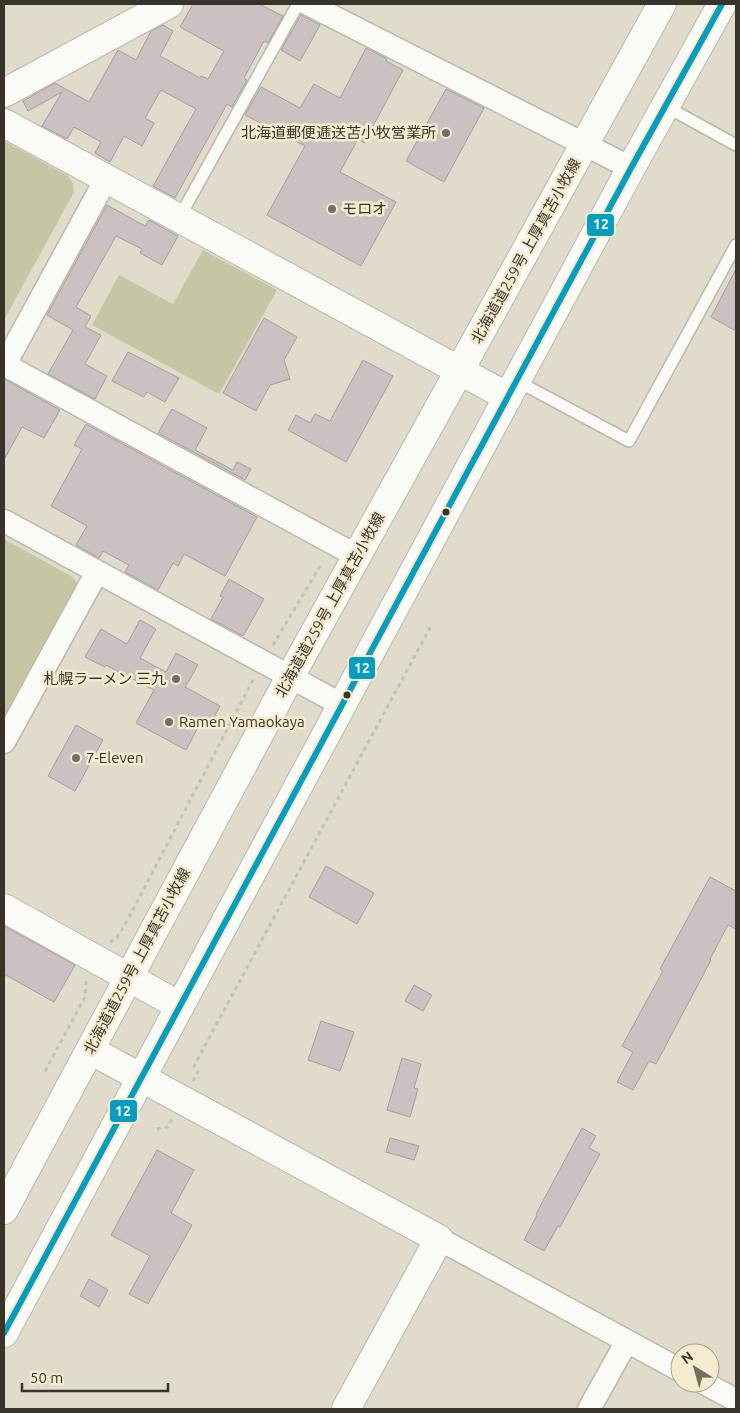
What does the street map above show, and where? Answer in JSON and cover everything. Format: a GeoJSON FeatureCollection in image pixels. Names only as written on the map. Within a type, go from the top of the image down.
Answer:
{"type":"FeatureCollection","features":[{"type":"Feature","properties":{"kind":"main road"},"geometry":{"type":"LineString","coordinates":[[4,93],[169,4]]}},
{"type":"Feature","properties":{"kind":"main road","name":"北海道道259号 上厚真苫小牧線"},"geometry":{"type":"LineString","coordinates":[[4,1210],[290,677],[662,4]]}},
{"type":"Feature","properties":{"kind":"main road"},"geometry":{"type":"LineString","coordinates":[[8,1317],[141,1078],[631,168],[722,4]]}},
{"type":"Feature","properties":{"kind":"main road"},"geometry":{"type":"LineString","coordinates":[[4,123],[461,370],[513,389]]}},
{"type":"Feature","properties":{"kind":"main road"},"geometry":{"type":"LineString","coordinates":[[4,908],[180,1006]]}},
{"type":"Feature","properties":{"kind":"main road"},"geometry":{"type":"LineString","coordinates":[[90,1050],[439,1239],[346,1409]]}},
{"type":"Feature","properties":{"kind":"street"},"geometry":{"type":"LineString","coordinates":[[308,4],[631,168]]}},
{"type":"Feature","properties":{"kind":"street"},"geometry":{"type":"LineString","coordinates":[[106,178],[4,366],[357,556]]}},
{"type":"Feature","properties":{"kind":"street"},"geometry":{"type":"LineString","coordinates":[[4,521],[342,705]]}},
{"type":"Feature","properties":{"kind":"street"},"geometry":{"type":"LineString","coordinates":[[4,742],[97,572]]}},
{"type":"Feature","properties":{"kind":"street"},"geometry":{"type":"LineString","coordinates":[[439,1239],[670,1365]]}},
{"type":"Feature","properties":{"kind":"street"},"geometry":{"type":"LineString","coordinates":[[589,1409],[627,1341]]}},
{"type":"Feature","properties":{"kind":"street"},"geometry":{"type":"LineString","coordinates":[[720,1392],[736,1400]]}},
{"type":"Feature","properties":{"kind":"lane"},"geometry":{"type":"LineString","coordinates":[[179,218],[298,4]]}},
{"type":"Feature","properties":{"kind":"lane"},"geometry":{"type":"LineString","coordinates":[[665,106],[736,145]]}},
{"type":"Feature","properties":{"kind":"lane"},"geometry":{"type":"LineString","coordinates":[[513,389],[629,441],[736,245]]}},
{"type":"Feature","properties":{"kind":"path"},"geometry":{"type":"LineString","coordinates":[[109,942],[116,939],[127,921],[263,662],[322,563]]}},
{"type":"Feature","properties":{"kind":"path"},"geometry":{"type":"LineString","coordinates":[[158,1130],[168,1127],[198,1072],[194,1066],[432,624]]}},
{"type":"Feature","properties":{"kind":"path"},"geometry":{"type":"LineString","coordinates":[[45,1071],[85,996],[86,982]]}},
{"type":"Feature","properties":{"kind":"green space"},"geometry":{"type":"Polygon","coordinates":[[[4,141],[68,176],[73,183],[74,192],[4,320],[4,141]]]}},
{"type":"Feature","properties":{"kind":"green space"},"geometry":{"type":"Polygon","coordinates":[[[203,250],[277,290],[219,394],[92,325],[119,275],[173,304],[203,250]]]}},
{"type":"Feature","properties":{"kind":"green space"},"geometry":{"type":"Polygon","coordinates":[[[4,539],[71,576],[77,582],[76,589],[4,721],[4,539]]]}},
{"type":"Feature","properties":{"kind":"building"},"geometry":{"type":"Polygon","coordinates":[[[193,4],[259,4],[283,16],[268,43],[264,41],[244,78],[247,80],[232,107],[227,104],[175,198],[153,186],[196,109],[161,90],[145,118],[154,123],[142,146],[124,136],[110,162],[95,153],[101,142],[74,127],[67,139],[42,126],[62,92],[28,111],[23,101],[55,83],[89,102],[118,50],[136,60],[151,31],[163,25],[173,31],[160,56],[200,78],[201,76],[208,79],[224,51],[180,27],[193,4]]]}},
{"type":"Feature","properties":{"kind":"building"},"geometry":{"type":"Polygon","coordinates":[[[301,15],[320,25],[300,61],[281,50],[301,15]]]}},
{"type":"Feature","properties":{"kind":"building"},"geometry":{"type":"Polygon","coordinates":[[[366,48],[403,70],[364,143],[358,139],[340,172],[396,202],[361,266],[267,215],[305,146],[245,115],[261,87],[300,108],[314,84],[340,98],[366,48]]]}},
{"type":"Feature","properties":{"kind":"building","name":"北海道郵便逓送苫小牧営業所"},"geometry":{"type":"Polygon","coordinates":[[[446,89],[484,108],[444,182],[406,161],[446,89]]]}},
{"type":"Feature","properties":{"kind":"building"},"geometry":{"type":"Polygon","coordinates":[[[107,205],[145,226],[149,220],[178,236],[162,265],[140,253],[142,249],[116,236],[76,307],[91,316],[85,327],[101,335],[85,364],[107,376],[95,399],[48,374],[73,330],[47,315],[107,205]]]}},
{"type":"Feature","properties":{"kind":"building"},"geometry":{"type":"Polygon","coordinates":[[[736,269],[736,331],[711,317],[736,269]]]}},
{"type":"Feature","properties":{"kind":"building"},"geometry":{"type":"Polygon","coordinates":[[[264,318],[297,337],[284,360],[290,379],[270,385],[256,411],[223,393],[264,318]]]}},
{"type":"Feature","properties":{"kind":"building"},"geometry":{"type":"Polygon","coordinates":[[[128,352],[179,378],[165,402],[147,392],[144,397],[112,381],[128,352]]]}},
{"type":"Feature","properties":{"kind":"building"},"geometry":{"type":"Polygon","coordinates":[[[363,360],[393,376],[346,462],[288,430],[296,415],[310,423],[315,414],[330,421],[363,360]]]}},
{"type":"Feature","properties":{"kind":"building"},"geometry":{"type":"Polygon","coordinates":[[[4,379],[60,410],[44,438],[22,427],[4,460],[4,379]]]}},
{"type":"Feature","properties":{"kind":"building"},"geometry":{"type":"Polygon","coordinates":[[[172,409],[207,428],[195,450],[233,470],[237,462],[251,469],[245,480],[158,433],[172,409]]]}},
{"type":"Feature","properties":{"kind":"building"},"geometry":{"type":"Polygon","coordinates":[[[86,424],[257,517],[225,576],[184,554],[178,566],[173,563],[158,590],[125,572],[129,565],[103,551],[99,558],[76,545],[87,526],[51,506],[82,449],[74,445],[86,424]]]}},
{"type":"Feature","properties":{"kind":"building"},"geometry":{"type":"Polygon","coordinates":[[[229,579],[264,599],[243,636],[211,619],[223,597],[220,596],[229,579]]]}},
{"type":"Feature","properties":{"kind":"building"},"geometry":{"type":"Polygon","coordinates":[[[140,620],[156,629],[140,658],[166,672],[176,653],[198,665],[185,687],[220,706],[211,723],[203,718],[186,750],[136,723],[154,690],[106,665],[105,667],[85,657],[101,629],[127,644],[140,620]]]}},
{"type":"Feature","properties":{"kind":"building","name":"7-Eleven"},"geometry":{"type":"Polygon","coordinates":[[[76,725],[103,740],[75,791],[48,776],[76,725]]]}},
{"type":"Feature","properties":{"kind":"building"},"geometry":{"type":"Polygon","coordinates":[[[326,866],[374,893],[357,924],[309,897],[326,866]]]}},
{"type":"Feature","properties":{"kind":"building"},"geometry":{"type":"Polygon","coordinates":[[[710,877],[736,891],[736,929],[728,925],[656,1064],[649,1061],[633,1090],[617,1082],[633,1052],[622,1046],[663,971],[660,969],[710,877]]]}},
{"type":"Feature","properties":{"kind":"building"},"geometry":{"type":"Polygon","coordinates":[[[4,926],[75,965],[54,1002],[4,974],[4,926]]]}},
{"type":"Feature","properties":{"kind":"building"},"geometry":{"type":"Polygon","coordinates":[[[414,985],[432,995],[423,1011],[405,1001],[414,985]]]}},
{"type":"Feature","properties":{"kind":"building"},"geometry":{"type":"Polygon","coordinates":[[[321,1021],[354,1032],[340,1071],[308,1060],[321,1021]]]}},
{"type":"Feature","properties":{"kind":"building"},"geometry":{"type":"Polygon","coordinates":[[[402,1058],[421,1064],[414,1088],[418,1089],[410,1117],[387,1110],[402,1058]]]}},
{"type":"Feature","properties":{"kind":"building"},"geometry":{"type":"Polygon","coordinates":[[[582,1128],[596,1136],[589,1148],[600,1154],[560,1227],[558,1226],[544,1251],[524,1240],[582,1128]]]}},
{"type":"Feature","properties":{"kind":"building"},"geometry":{"type":"Polygon","coordinates":[[[390,1138],[419,1146],[414,1160],[386,1152],[390,1138]]]}},
{"type":"Feature","properties":{"kind":"building"},"geometry":{"type":"Polygon","coordinates":[[[157,1150],[194,1170],[171,1213],[192,1225],[148,1304],[129,1294],[150,1256],[111,1235],[157,1150]]]}},
{"type":"Feature","properties":{"kind":"building"},"geometry":{"type":"Polygon","coordinates":[[[89,1279],[108,1290],[99,1307],[80,1296],[89,1279]]]}},
{"type":"Feature","properties":{"kind":"transit line","name":"12"},"geometry":{"type":"LineString","coordinates":[[4,1333],[631,168],[722,4]]}},
{"type":"Feature","properties":{"kind":"place","name":"北海道郵便逓送苫小牧営業所"},"geometry":{"type":"Point","coordinates":[446,133]}},
{"type":"Feature","properties":{"kind":"place","name":"モロオ"},"geometry":{"type":"Point","coordinates":[332,209]}},
{"type":"Feature","properties":{"kind":"place","name":"札幌ラーメン 三九"},"geometry":{"type":"Point","coordinates":[176,679]}},
{"type":"Feature","properties":{"kind":"place","name":"Ramen Yamaokaya"},"geometry":{"type":"Point","coordinates":[169,722]}},
{"type":"Feature","properties":{"kind":"place","name":"7-Eleven"},"geometry":{"type":"Point","coordinates":[76,758]}}]}
